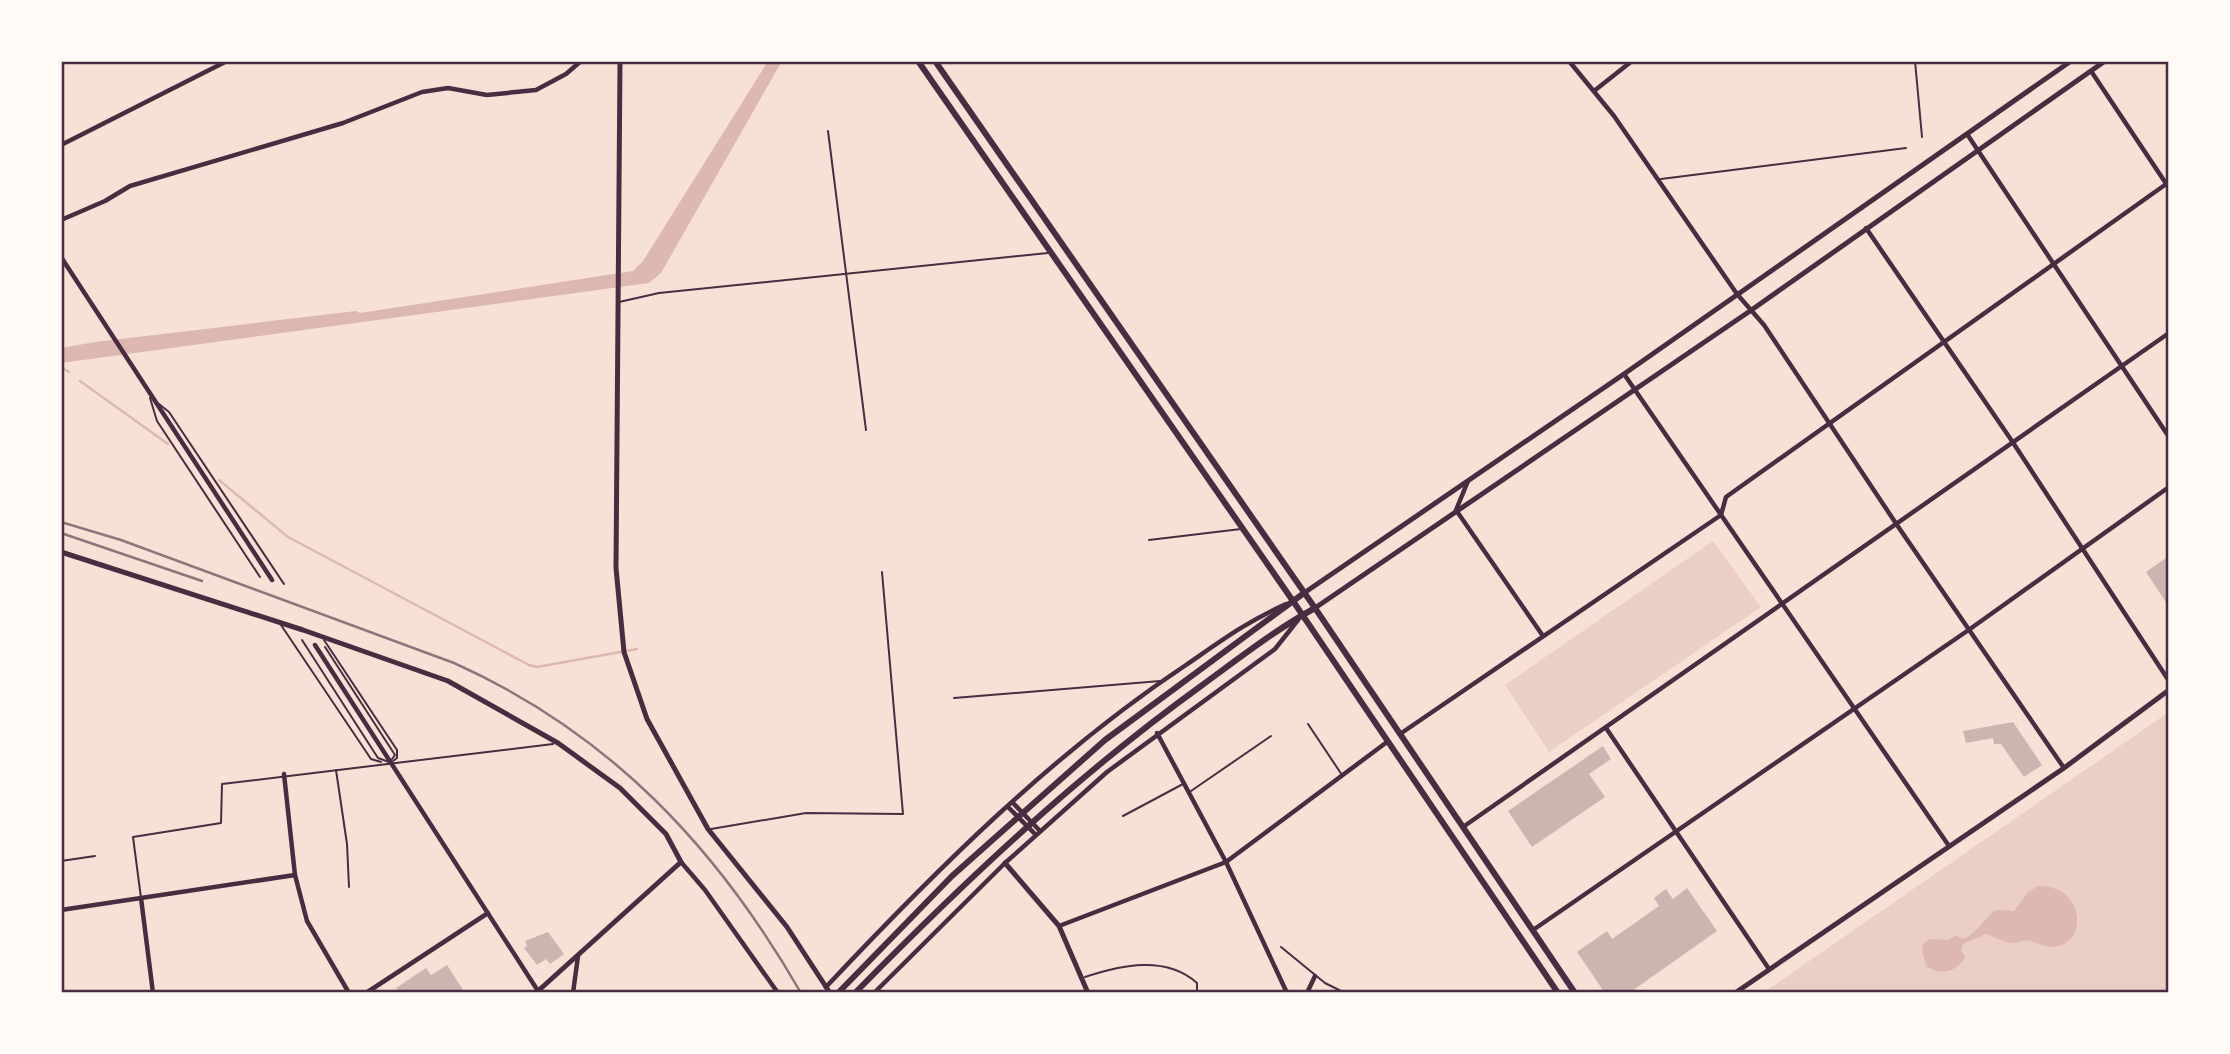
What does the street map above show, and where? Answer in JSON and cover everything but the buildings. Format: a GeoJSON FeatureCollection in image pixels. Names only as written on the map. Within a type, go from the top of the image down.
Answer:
{"type":"FeatureCollection","features":[{"type":"Feature","properties":{"kind":"main road"},"geometry":{"type":"LineString","coordinates":[[918,61],[1293,601],[1558,993]]}},
{"type":"Feature","properties":{"kind":"main road"},"geometry":{"type":"LineString","coordinates":[[936,61],[1315,608],[1575,993]]}},
{"type":"Feature","properties":{"kind":"main road"},"geometry":{"type":"LineString","coordinates":[[838,993],[952,876],[1105,740],[1304,593]]}},
{"type":"Feature","properties":{"kind":"main road"},"geometry":{"type":"LineString","coordinates":[[855,993],[1041,812],[1135,733],[1257,645],[1315,608]]}},
{"type":"Feature","properties":{"kind":"main road"},"geometry":{"type":"LineString","coordinates":[[1485,885],[1497,877]]}},
{"type":"Feature","properties":{"kind":"street"},"geometry":{"type":"LineString","coordinates":[[61,145],[227,61]]}},
{"type":"Feature","properties":{"kind":"street"},"geometry":{"type":"LineString","coordinates":[[61,220],[105,201],[130,186],[343,123],[422,92],[448,88],[487,95],[536,90],[566,74],[581,61]]}},
{"type":"Feature","properties":{"kind":"street"},"geometry":{"type":"LineString","coordinates":[[620,61],[616,568],[626,660],[647,719],[708,829],[779,916],[828,990],[900,909],[1041,776],[1161,681],[1246,622],[1293,601]]}},
{"type":"Feature","properties":{"kind":"street"},"geometry":{"type":"LineString","coordinates":[[1569,61],[1659,180],[1737,295],[1764,325],[2064,768]]}},
{"type":"Feature","properties":{"kind":"street"},"geometry":{"type":"LineString","coordinates":[[1594,91],[1625,63],[1632,61]]}},
{"type":"Feature","properties":{"kind":"street"},"geometry":{"type":"LineString","coordinates":[[1304,593],[1624,374],[2071,61]]}},
{"type":"Feature","properties":{"kind":"street"},"geometry":{"type":"LineString","coordinates":[[1315,608],[1750,311],[2105,61]]}},
{"type":"Feature","properties":{"kind":"street"},"geometry":{"type":"LineString","coordinates":[[1400,734],[1721,514],[1726,497],[2168,185],[2091,71]]}},
{"type":"Feature","properties":{"kind":"street"},"geometry":{"type":"LineString","coordinates":[[1967,134],[2169,437]]}},
{"type":"Feature","properties":{"kind":"street"},"geometry":{"type":"LineString","coordinates":[[1866,228],[2012,441],[2169,681]]}},
{"type":"Feature","properties":{"kind":"street"},"geometry":{"type":"LineString","coordinates":[[61,257],[272,580]]}},
{"type":"Feature","properties":{"kind":"street"},"geometry":{"type":"LineString","coordinates":[[1463,827],[2169,333]]}},
{"type":"Feature","properties":{"kind":"street"},"geometry":{"type":"LineString","coordinates":[[1624,374],[1949,846]]}},
{"type":"Feature","properties":{"kind":"street"},"geometry":{"type":"LineString","coordinates":[[1456,510],[1468,480]]}},
{"type":"Feature","properties":{"kind":"street"},"geometry":{"type":"LineString","coordinates":[[1532,930],[1970,629],[2169,487]]}},
{"type":"Feature","properties":{"kind":"street"},"geometry":{"type":"LineString","coordinates":[[1456,510],[1543,636]]}},
{"type":"Feature","properties":{"kind":"street"},"geometry":{"type":"LineString","coordinates":[[61,552],[289,625],[448,681],[558,743],[620,788],[666,834],[681,862],[705,890],[778,993]]}},
{"type":"Feature","properties":{"kind":"street"},"geometry":{"type":"LineString","coordinates":[[874,993],[1004,863],[1107,772],[1275,649],[1302,615]]}},
{"type":"Feature","properties":{"kind":"street"},"geometry":{"type":"LineString","coordinates":[[315,645],[539,992],[681,862]]}},
{"type":"Feature","properties":{"kind":"street"},"geometry":{"type":"LineString","coordinates":[[1735,993],[2064,768],[2169,690]]}},
{"type":"Feature","properties":{"kind":"street"},"geometry":{"type":"LineString","coordinates":[[1605,728],[1769,969]]}},
{"type":"Feature","properties":{"kind":"street"},"geometry":{"type":"LineString","coordinates":[[1157,733],[1226,862],[1287,993]]}},
{"type":"Feature","properties":{"kind":"street"},"geometry":{"type":"LineString","coordinates":[[1059,926],[1226,862],[1387,742]]}},
{"type":"Feature","properties":{"kind":"street"},"geometry":{"type":"LineString","coordinates":[[284,774],[295,875],[307,921],[349,993]]}},
{"type":"Feature","properties":{"kind":"street"},"geometry":{"type":"LineString","coordinates":[[1013,803],[1038,833]]}},
{"type":"Feature","properties":{"kind":"street"},"geometry":{"type":"LineString","coordinates":[[1008,807],[1038,833]]}},
{"type":"Feature","properties":{"kind":"street"},"geometry":{"type":"LineString","coordinates":[[1004,863],[1059,926],[1088,993]]}},
{"type":"Feature","properties":{"kind":"street"},"geometry":{"type":"LineString","coordinates":[[61,910],[295,875]]}},
{"type":"Feature","properties":{"kind":"street"},"geometry":{"type":"LineString","coordinates":[[141,898],[153,993]]}},
{"type":"Feature","properties":{"kind":"street"},"geometry":{"type":"LineString","coordinates":[[366,993],[488,913]]}},
{"type":"Feature","properties":{"kind":"street"},"geometry":{"type":"LineString","coordinates":[[573,993],[578,955]]}},
{"type":"Feature","properties":{"kind":"street"},"geometry":{"type":"LineString","coordinates":[[1307,993],[1315,976]]}},
{"type":"Feature","properties":{"kind":"lane"},"geometry":{"type":"LineString","coordinates":[[1915,61],[1922,137]]}},
{"type":"Feature","properties":{"kind":"lane"},"geometry":{"type":"LineString","coordinates":[[828,131],[866,430]]}},
{"type":"Feature","properties":{"kind":"lane"},"geometry":{"type":"LineString","coordinates":[[1659,180],[1906,148]]}},
{"type":"Feature","properties":{"kind":"lane"},"geometry":{"type":"LineString","coordinates":[[617,301],[659,293],[848,276],[1051,253],[1064,245]]}},
{"type":"Feature","properties":{"kind":"lane"},"geometry":{"type":"LineString","coordinates":[[150,397],[157,421],[260,577]]}},
{"type":"Feature","properties":{"kind":"lane"},"geometry":{"type":"LineString","coordinates":[[150,397],[169,412],[284,584]]}},
{"type":"Feature","properties":{"kind":"lane"},"geometry":{"type":"LineString","coordinates":[[1149,540],[1242,528]]}},
{"type":"Feature","properties":{"kind":"lane"},"geometry":{"type":"LineString","coordinates":[[708,829],[806,813],[903,814],[882,572]]}},
{"type":"Feature","properties":{"kind":"lane"},"geometry":{"type":"LineString","coordinates":[[279,622],[371,759],[390,763],[397,758],[397,750],[321,636]]}},
{"type":"Feature","properties":{"kind":"lane"},"geometry":{"type":"LineString","coordinates":[[302,640],[378,758],[390,763]]}},
{"type":"Feature","properties":{"kind":"lane"},"geometry":{"type":"LineString","coordinates":[[325,647],[395,755],[390,763]]}},
{"type":"Feature","properties":{"kind":"lane"},"geometry":{"type":"LineString","coordinates":[[954,698],[1161,681]]}},
{"type":"Feature","properties":{"kind":"lane"},"geometry":{"type":"LineString","coordinates":[[1308,724],[1342,775]]}},
{"type":"Feature","properties":{"kind":"lane"},"geometry":{"type":"LineString","coordinates":[[1189,793],[1271,736]]}},
{"type":"Feature","properties":{"kind":"lane"},"geometry":{"type":"LineString","coordinates":[[141,898],[134,837],[221,823],[222,784],[284,774],[558,743]]}},
{"type":"Feature","properties":{"kind":"lane"},"geometry":{"type":"LineString","coordinates":[[336,768],[347,844],[349,887]]}},
{"type":"Feature","properties":{"kind":"lane"},"geometry":{"type":"LineString","coordinates":[[1123,816],[1184,783]]}},
{"type":"Feature","properties":{"kind":"lane"},"geometry":{"type":"LineString","coordinates":[[61,861],[95,856]]}},
{"type":"Feature","properties":{"kind":"lane"},"geometry":{"type":"LineString","coordinates":[[1281,947],[1315,976],[1345,993]]}},
{"type":"Feature","properties":{"kind":"lane"},"geometry":{"type":"LineString","coordinates":[[1083,977],[1112,968],[1152,965],[1176,968],[1196,983],[1197,993]]}},
{"type":"Feature","properties":{"kind":"shaded area"},"geometry":{"type":"Polygon","coordinates":[[[768,61],[782,61],[661,273],[649,283],[61,363],[61,348],[95,342],[356,311],[360,313],[633,271],[643,261],[768,61]]]}},
{"type":"Feature","properties":{"kind":"shaded area"},"geometry":{"type":"Polygon","coordinates":[[[1713,541],[1761,607],[1549,752],[1505,685],[1713,541]]]}},
{"type":"Feature","properties":{"kind":"shaded area"},"geometry":{"type":"Polygon","coordinates":[[[2169,712],[2169,993],[1763,993],[2169,712]]]}},
{"type":"Feature","properties":{"kind":"shaded area"},"geometry":{"type":"Polygon","coordinates":[[[2038,886],[2054,888],[2073,904],[2077,926],[2073,936],[2065,943],[2051,947],[2027,940],[2011,943],[1986,934],[1963,944],[1961,950],[1965,957],[1953,969],[1943,972],[1927,967],[1922,952],[1923,944],[1930,939],[1949,940],[1955,935],[1963,939],[1969,936],[1993,912],[2014,911],[2028,892],[2038,886]]]}},
{"type":"Feature","properties":{"kind":"waterway"},"geometry":{"type":"LineString","coordinates":[[61,367],[69,372]]}},
{"type":"Feature","properties":{"kind":"waterway"},"geometry":{"type":"LineString","coordinates":[[80,381],[168,444]]}},
{"type":"Feature","properties":{"kind":"waterway"},"geometry":{"type":"LineString","coordinates":[[219,480],[288,537],[529,665],[537,667],[637,649]]}},
{"type":"Feature","properties":{"kind":"railway"},"geometry":{"type":"LineString","coordinates":[[61,522],[121,540],[454,663],[510,691],[562,724],[610,760],[655,800],[695,843],[733,890],[801,993]]}},
{"type":"Feature","properties":{"kind":"railway"},"geometry":{"type":"LineString","coordinates":[[61,533],[202,581]]}}]}
